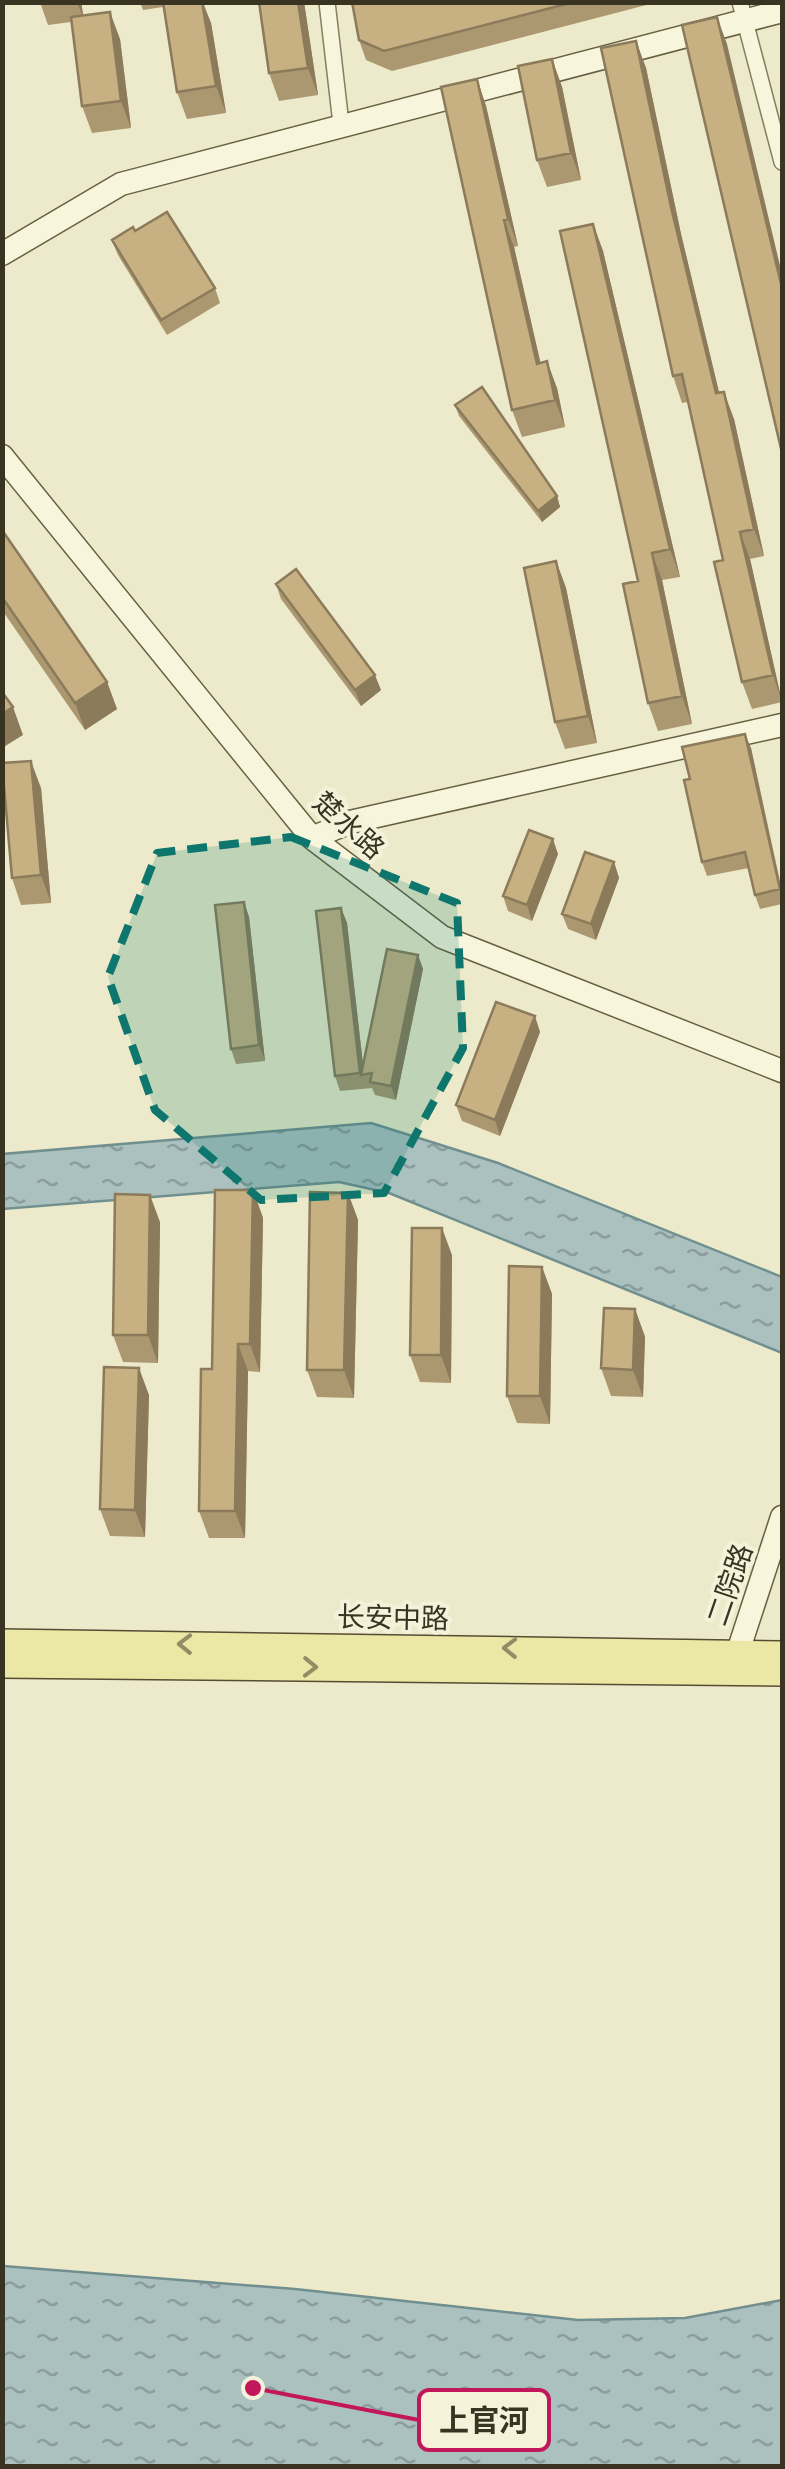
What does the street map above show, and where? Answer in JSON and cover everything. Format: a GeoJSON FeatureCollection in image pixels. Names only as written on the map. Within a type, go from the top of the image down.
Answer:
{"type":"FeatureCollection","features":[{"type":"Feature","properties":{"kind":"main road","name":"长安中路"},"geometry":{"type":"LineString","coordinates":[[2,1642],[734,1662],[782,1673]]}},
{"type":"Feature","properties":{"kind":"main road","name":"长安中路"},"geometry":{"type":"LineString","coordinates":[[2,1664],[734,1662],[782,1654]]}},
{"type":"Feature","properties":{"kind":"street"},"geometry":{"type":"LineString","coordinates":[[327,2],[341,124]]}},
{"type":"Feature","properties":{"kind":"street"},"geometry":{"type":"LineString","coordinates":[[743,11],[782,162]]}},
{"type":"Feature","properties":{"kind":"street"},"geometry":{"type":"LineString","coordinates":[[2,254],[121,184],[743,11],[782,11]]}},
{"type":"Feature","properties":{"kind":"street","name":"楚水路"},"geometry":{"type":"LineString","coordinates":[[2,456],[312,838],[442,938],[782,1071]]}},
{"type":"Feature","properties":{"kind":"street"},"geometry":{"type":"LineString","coordinates":[[312,838],[350,822],[782,725]]}},
{"type":"Feature","properties":{"kind":"street","name":"二院路"},"geometry":{"type":"LineString","coordinates":[[734,1662],[782,1517]]}},
{"type":"Feature","properties":{"kind":"highlighted area"},"geometry":{"type":"Polygon","coordinates":[[[291,837],[457,903],[463,1048],[384,1193],[261,1200],[155,1110],[108,977],[157,853],[291,837]]]}},
{"type":"Feature","properties":{"kind":"water"},"geometry":{"type":"Polygon","coordinates":[[[371,1123],[498,1163],[782,1277],[782,1353],[389,1193],[339,1182],[3,1209],[3,1154],[371,1123]]]}},
{"type":"Feature","properties":{"kind":"water"},"geometry":{"type":"Polygon","coordinates":[[[3,2266],[295,2289],[578,2320],[685,2318],[782,2300],[782,2466],[3,2466],[3,2266]]]}},
{"type":"Feature","properties":{"kind":"building"},"geometry":{"type":"Polygon","coordinates":[[[163,2],[202,2],[216,86],[177,92],[163,2]]]}},
{"type":"Feature","properties":{"kind":"building"},"geometry":{"type":"Polygon","coordinates":[[[259,2],[298,2],[308,68],[269,73],[259,2]]]}},
{"type":"Feature","properties":{"kind":"building"},"geometry":{"type":"Polygon","coordinates":[[[352,2],[574,2],[384,51],[359,40],[352,2]]]}},
{"type":"Feature","properties":{"kind":"building"},"geometry":{"type":"Polygon","coordinates":[[[110,12],[121,101],[82,106],[71,17],[110,12]]]}},
{"type":"Feature","properties":{"kind":"building"},"geometry":{"type":"Polygon","coordinates":[[[717,17],[782,288],[782,453],[682,25],[717,17]]]}},
{"type":"Feature","properties":{"kind":"building"},"geometry":{"type":"Polygon","coordinates":[[[636,41],[671,207],[716,393],[724,392],[754,529],[740,532],[773,675],[742,682],[714,562],[723,560],[682,374],[673,376],[601,48],[636,41]]]}},
{"type":"Feature","properties":{"kind":"building"},"geometry":{"type":"Polygon","coordinates":[[[552,59],[571,153],[537,160],[518,66],[552,59]]]}},
{"type":"Feature","properties":{"kind":"building"},"geometry":{"type":"Polygon","coordinates":[[[477,79],[537,364],[547,361],[555,400],[512,410],[441,87],[477,79]]]}},
{"type":"Feature","properties":{"kind":"building"},"geometry":{"type":"Polygon","coordinates":[[[167,212],[215,288],[161,320],[112,240],[167,212]]]}},
{"type":"Feature","properties":{"kind":"building"},"geometry":{"type":"Polygon","coordinates":[[[593,224],[670,549],[652,553],[682,696],[648,703],[623,584],[638,581],[560,231],[593,224]]]}},
{"type":"Feature","properties":{"kind":"building"},"geometry":{"type":"Polygon","coordinates":[[[482,387],[557,496],[538,511],[455,405],[482,387]]]}},
{"type":"Feature","properties":{"kind":"building"},"geometry":{"type":"Polygon","coordinates":[[[2,530],[107,682],[75,703],[2,597],[2,530]]]}},
{"type":"Feature","properties":{"kind":"building"},"geometry":{"type":"Polygon","coordinates":[[[556,561],[588,716],[555,722],[524,568],[556,561]]]}},
{"type":"Feature","properties":{"kind":"building"},"geometry":{"type":"Polygon","coordinates":[[[296,569],[375,675],[355,690],[276,584],[296,569]]]}},
{"type":"Feature","properties":{"kind":"building"},"geometry":{"type":"Polygon","coordinates":[[[2,692],[13,707],[2,714],[2,692]]]}},
{"type":"Feature","properties":{"kind":"building"},"geometry":{"type":"Polygon","coordinates":[[[745,734],[780,889],[755,895],[745,852],[702,862],[684,780],[690,779],[682,747],[745,734]]]}},
{"type":"Feature","properties":{"kind":"building"},"geometry":{"type":"Polygon","coordinates":[[[31,761],[41,875],[12,878],[2,763],[31,761]]]}},
{"type":"Feature","properties":{"kind":"building"},"geometry":{"type":"Polygon","coordinates":[[[529,830],[553,839],[527,905],[503,896],[529,830]]]}},
{"type":"Feature","properties":{"kind":"building"},"geometry":{"type":"Polygon","coordinates":[[[585,852],[614,862],[591,924],[562,914],[585,852]]]}},
{"type":"Feature","properties":{"kind":"building"},"geometry":{"type":"Polygon","coordinates":[[[244,902],[259,1045],[231,1049],[215,905],[244,902]]]}},
{"type":"Feature","properties":{"kind":"building"},"geometry":{"type":"Polygon","coordinates":[[[341,908],[360,1073],[335,1076],[316,911],[341,908]]]}},
{"type":"Feature","properties":{"kind":"building"},"geometry":{"type":"Polygon","coordinates":[[[387,949],[418,955],[391,1086],[370,1082],[372,1073],[361,1075],[387,949]]]}},
{"type":"Feature","properties":{"kind":"building"},"geometry":{"type":"Polygon","coordinates":[[[496,1002],[535,1016],[495,1120],[456,1105],[496,1002]]]}},
{"type":"Feature","properties":{"kind":"building"},"geometry":{"type":"Polygon","coordinates":[[[215,1190],[253,1190],[250,1344],[238,1344],[235,1511],[199,1511],[201,1369],[212,1369],[215,1190]]]}},
{"type":"Feature","properties":{"kind":"building"},"geometry":{"type":"Polygon","coordinates":[[[310,1192],[348,1193],[344,1370],[307,1370],[310,1192]]]}},
{"type":"Feature","properties":{"kind":"building"},"geometry":{"type":"Polygon","coordinates":[[[115,1194],[150,1195],[148,1335],[113,1335],[115,1194]]]}},
{"type":"Feature","properties":{"kind":"building"},"geometry":{"type":"Polygon","coordinates":[[[412,1228],[442,1228],[441,1355],[410,1355],[412,1228]]]}},
{"type":"Feature","properties":{"kind":"building"},"geometry":{"type":"Polygon","coordinates":[[[509,1266],[542,1267],[540,1396],[507,1396],[509,1266]]]}},
{"type":"Feature","properties":{"kind":"building"},"geometry":{"type":"Polygon","coordinates":[[[604,1308],[635,1309],[633,1370],[601,1368],[604,1308]]]}},
{"type":"Feature","properties":{"kind":"building"},"geometry":{"type":"Polygon","coordinates":[[[104,1367],[139,1368],[135,1510],[100,1509],[104,1367]]]}},
{"type":"Feature","properties":{"kind":"place","name":"上官河"},"geometry":{"type":"Point","coordinates":[253,2388]}}]}
